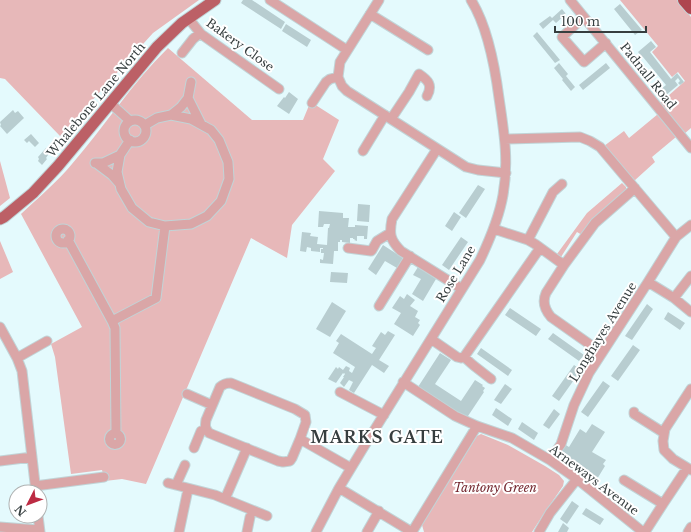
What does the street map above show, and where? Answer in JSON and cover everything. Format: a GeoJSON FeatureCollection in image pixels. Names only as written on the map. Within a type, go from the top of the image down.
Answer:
{"type":"FeatureCollection","features":[{"type":"Feature","properties":{"kind":"highway"},"geometry":{"type":"LineString","coordinates":[[684,0],[691,8]]}},
{"type":"Feature","properties":{"kind":"main road","name":"Whalebone Lane North"},"geometry":{"type":"LineString","coordinates":[[0,219],[33,193],[58,166],[157,47],[182,23],[215,0]]}},
{"type":"Feature","properties":{"kind":"street"},"geometry":{"type":"LineString","coordinates":[[270,0],[347,50]]}},
{"type":"Feature","properties":{"kind":"street"},"geometry":{"type":"LineString","coordinates":[[379,0],[340,62],[338,76],[342,86],[347,91],[466,167],[506,173]]}},
{"type":"Feature","properties":{"kind":"street","name":"Padnall Road"},"geometry":{"type":"LineString","coordinates":[[570,0],[691,148]]}},
{"type":"Feature","properties":{"kind":"street","name":"Rose Lane"},"geometry":{"type":"LineString","coordinates":[[316,532],[351,468],[480,260],[499,214],[506,173],[505,138],[497,83],[489,45],[475,1]]}},
{"type":"Feature","properties":{"kind":"street"},"geometry":{"type":"LineString","coordinates":[[370,14],[428,50]]}},
{"type":"Feature","properties":{"kind":"street"},"geometry":{"type":"LineString","coordinates":[[584,17],[562,37],[584,62],[606,43]]}},
{"type":"Feature","properties":{"kind":"street","name":"Bakery Close"},"geometry":{"type":"LineString","coordinates":[[189,19],[200,33],[279,88]]}},
{"type":"Feature","properties":{"kind":"street"},"geometry":{"type":"LineString","coordinates":[[182,53],[200,33]]}},
{"type":"Feature","properties":{"kind":"street"},"geometry":{"type":"LineString","coordinates":[[363,151],[409,92],[419,74],[426,78],[429,82],[430,88],[427,96]]}},
{"type":"Feature","properties":{"kind":"street"},"geometry":{"type":"LineString","coordinates":[[312,103],[326,82],[338,76]]}},
{"type":"Feature","properties":{"kind":"street"},"geometry":{"type":"LineString","coordinates":[[171,115],[181,107],[188,98],[191,82]]}},
{"type":"Feature","properties":{"kind":"street"},"geometry":{"type":"LineString","coordinates":[[188,98],[202,125]]}},
{"type":"Feature","properties":{"kind":"street"},"geometry":{"type":"LineString","coordinates":[[110,103],[130,121]]}},
{"type":"Feature","properties":{"kind":"street"},"geometry":{"type":"LineString","coordinates":[[130,140],[120,155],[117,172],[121,189],[132,208],[149,222],[166,226],[191,224],[207,216],[221,201],[229,179],[228,162],[219,140],[211,130],[191,119],[171,115],[157,118],[145,125]]}},
{"type":"Feature","properties":{"kind":"street"},"geometry":{"type":"LineString","coordinates":[[139,120],[145,125],[146,133],[143,138],[138,141],[127,138],[125,132],[126,126],[130,121],[139,120]]}},
{"type":"Feature","properties":{"kind":"street"},"geometry":{"type":"LineString","coordinates":[[505,138],[580,137],[590,141],[600,148],[676,237]]}},
{"type":"Feature","properties":{"kind":"street"},"geometry":{"type":"LineString","coordinates":[[438,149],[392,219],[390,233],[394,244],[401,251],[462,289]]}},
{"type":"Feature","properties":{"kind":"street"},"geometry":{"type":"LineString","coordinates":[[120,155],[103,163],[95,162],[112,175],[120,184]]}},
{"type":"Feature","properties":{"kind":"street"},"geometry":{"type":"LineString","coordinates":[[528,240],[552,192],[562,184]]}},
{"type":"Feature","properties":{"kind":"street"},"geometry":{"type":"LineString","coordinates":[[602,353],[554,320],[546,310],[544,300],[546,293],[564,265],[595,223],[635,188]]}},
{"type":"Feature","properties":{"kind":"street","name":"Longhayes Avenue"},"geometry":{"type":"LineString","coordinates":[[550,460],[561,444],[574,405],[589,373],[676,237],[691,225]]}},
{"type":"Feature","properties":{"kind":"street"},"geometry":{"type":"LineString","coordinates":[[112,321],[156,298],[166,226]]}},
{"type":"Feature","properties":{"kind":"street"},"geometry":{"type":"LineString","coordinates":[[494,229],[528,240],[564,265]]}},
{"type":"Feature","properties":{"kind":"street"},"geometry":{"type":"LineString","coordinates":[[348,248],[371,251],[377,241],[390,233]]}},
{"type":"Feature","properties":{"kind":"street"},"geometry":{"type":"LineString","coordinates":[[68,240],[115,328],[116,433]]}},
{"type":"Feature","properties":{"kind":"street"},"geometry":{"type":"LineString","coordinates":[[464,357],[540,248]]}},
{"type":"Feature","properties":{"kind":"street"},"geometry":{"type":"LineString","coordinates":[[379,306],[410,256]]}},
{"type":"Feature","properties":{"kind":"street"},"geometry":{"type":"LineString","coordinates":[[674,298],[691,276]]}},
{"type":"Feature","properties":{"kind":"street"},"geometry":{"type":"LineString","coordinates":[[648,282],[674,298],[691,312]]}},
{"type":"Feature","properties":{"kind":"street"},"geometry":{"type":"LineString","coordinates":[[1,332],[17,358],[22,371],[35,484]]}},
{"type":"Feature","properties":{"kind":"street"},"geometry":{"type":"LineString","coordinates":[[431,339],[457,357],[464,357],[492,379]]}},
{"type":"Feature","properties":{"kind":"street"},"geometry":{"type":"LineString","coordinates":[[17,358],[47,341]]}},
{"type":"Feature","properties":{"kind":"street","name":"Arneways Avenue"},"geometry":{"type":"LineString","coordinates":[[403,382],[455,416],[476,426],[512,438],[550,460],[577,479],[644,532]]}},
{"type":"Feature","properties":{"kind":"street"},"geometry":{"type":"LineString","coordinates":[[226,383],[231,383],[295,410],[305,415],[306,422],[292,458],[287,462],[278,461],[213,435],[206,429],[206,420],[212,405],[220,387],[226,383]]}},
{"type":"Feature","properties":{"kind":"street"},"geometry":{"type":"LineString","coordinates":[[644,532],[689,469],[673,459],[664,450],[663,441],[665,429],[691,389]]}},
{"type":"Feature","properties":{"kind":"street"},"geometry":{"type":"LineString","coordinates":[[340,392],[384,415]]}},
{"type":"Feature","properties":{"kind":"street"},"geometry":{"type":"LineString","coordinates":[[187,394],[212,405]]}},
{"type":"Feature","properties":{"kind":"street"},"geometry":{"type":"LineString","coordinates":[[634,412],[634,414],[664,433]]}},
{"type":"Feature","properties":{"kind":"street"},"geometry":{"type":"LineString","coordinates":[[340,488],[412,532],[476,426]]}},
{"type":"Feature","properties":{"kind":"street"},"geometry":{"type":"LineString","coordinates":[[194,448],[201,431],[206,429]]}},
{"type":"Feature","properties":{"kind":"street"},"geometry":{"type":"LineString","coordinates":[[300,439],[351,468]]}},
{"type":"Feature","properties":{"kind":"street"},"geometry":{"type":"LineString","coordinates":[[225,499],[247,448]]}},
{"type":"Feature","properties":{"kind":"street"},"geometry":{"type":"LineString","coordinates":[[0,461],[32,457]]}},
{"type":"Feature","properties":{"kind":"street"},"geometry":{"type":"LineString","coordinates":[[185,465],[172,484],[225,499],[267,516]]}},
{"type":"Feature","properties":{"kind":"street"},"geometry":{"type":"LineString","coordinates":[[48,487],[104,477]]}},
{"type":"Feature","properties":{"kind":"street"},"geometry":{"type":"LineString","coordinates":[[539,532],[550,513],[577,479]]}},
{"type":"Feature","properties":{"kind":"street"},"geometry":{"type":"LineString","coordinates":[[624,480],[663,504]]}},
{"type":"Feature","properties":{"kind":"street"},"geometry":{"type":"LineString","coordinates":[[179,532],[187,494]]}},
{"type":"Feature","properties":{"kind":"street"},"geometry":{"type":"LineString","coordinates":[[367,532],[379,511]]}},
{"type":"Feature","properties":{"kind":"street"},"geometry":{"type":"LineString","coordinates":[[247,532],[250,517]]}},
{"type":"Feature","properties":{"kind":"street"},"geometry":{"type":"LineString","coordinates":[[688,532],[691,527]]}},
{"type":"Feature","properties":{"kind":"street"},"geometry":{"type":"LineString","coordinates":[[0,528],[40,531]]}},
{"type":"Feature","properties":{"kind":"green space"},"geometry":{"type":"Polygon","coordinates":[[[0,0],[199,0],[153,33],[60,136],[5,79],[0,78],[0,0]]]}},
{"type":"Feature","properties":{"kind":"green space"},"geometry":{"type":"Polygon","coordinates":[[[620,0],[677,0],[691,17],[691,128],[684,134],[659,104],[685,81],[678,72],[672,77],[652,52],[658,46],[620,0]]]}},
{"type":"Feature","properties":{"kind":"green space"},"geometry":{"type":"Polygon","coordinates":[[[168,48],[252,120],[303,120],[310,103],[339,120],[323,159],[335,171],[292,225],[287,258],[251,238],[146,484],[122,479],[105,481],[102,470],[71,474],[55,357],[51,344],[82,327],[21,214],[66,171],[142,76],[168,48]]]}},
{"type":"Feature","properties":{"kind":"green space"},"geometry":{"type":"Polygon","coordinates":[[[658,114],[676,137],[652,157],[655,162],[634,181],[604,146],[624,131],[629,138],[658,114]]]}},
{"type":"Feature","properties":{"kind":"green space"},"geometry":{"type":"Polygon","coordinates":[[[0,161],[10,198],[0,206],[0,161]]]}},
{"type":"Feature","properties":{"kind":"green space"},"geometry":{"type":"Polygon","coordinates":[[[622,183],[626,187],[626,191],[582,235],[577,232],[561,257],[557,254],[587,213],[622,183]]]}},
{"type":"Feature","properties":{"kind":"green space"},"geometry":{"type":"Polygon","coordinates":[[[0,241],[13,272],[0,279],[0,241]]]}},
{"type":"Feature","properties":{"kind":"green space","name":"Tantony Green"},"geometry":{"type":"Polygon","coordinates":[[[481,434],[508,445],[545,466],[559,475],[564,481],[563,486],[532,532],[424,532],[422,525],[475,439],[481,434]]]}},
{"type":"Feature","properties":{"kind":"building"},"geometry":{"type":"Polygon","coordinates":[[[243,0],[252,0],[285,22],[281,29],[241,3],[243,0]]]}},
{"type":"Feature","properties":{"kind":"building"},"geometry":{"type":"Polygon","coordinates":[[[620,4],[642,30],[635,35],[614,9],[620,4]]]}},
{"type":"Feature","properties":{"kind":"building"},"geometry":{"type":"Polygon","coordinates":[[[562,9],[566,14],[556,23],[553,20],[543,29],[539,24],[550,16],[552,18],[562,9]]]}},
{"type":"Feature","properties":{"kind":"building"},"geometry":{"type":"Polygon","coordinates":[[[286,24],[311,40],[307,47],[282,31],[286,24]]]}},
{"type":"Feature","properties":{"kind":"building"},"geometry":{"type":"Polygon","coordinates":[[[537,32],[560,60],[555,63],[533,36],[537,32]]]}},
{"type":"Feature","properties":{"kind":"building"},"geometry":{"type":"Polygon","coordinates":[[[651,41],[656,47],[650,52],[671,79],[677,73],[684,82],[680,85],[678,83],[680,81],[678,78],[675,81],[678,85],[665,96],[660,90],[666,85],[638,52],[651,41]]]}},
{"type":"Feature","properties":{"kind":"building"},"geometry":{"type":"Polygon","coordinates":[[[559,63],[568,74],[566,76],[575,87],[571,91],[554,68],[559,63]]]}},
{"type":"Feature","properties":{"kind":"building"},"geometry":{"type":"Polygon","coordinates":[[[606,63],[610,68],[583,90],[579,85],[606,63]]]}},
{"type":"Feature","properties":{"kind":"building"},"geometry":{"type":"Polygon","coordinates":[[[289,92],[298,99],[289,114],[277,106],[289,92]]]}},
{"type":"Feature","properties":{"kind":"building"},"geometry":{"type":"Polygon","coordinates":[[[13,110],[15,113],[18,111],[24,118],[7,134],[0,126],[0,122],[13,110]]]}},
{"type":"Feature","properties":{"kind":"building"},"geometry":{"type":"Polygon","coordinates":[[[31,134],[39,143],[35,147],[29,141],[27,143],[24,140],[31,134]]]}},
{"type":"Feature","properties":{"kind":"building"},"geometry":{"type":"Polygon","coordinates":[[[46,148],[50,152],[42,165],[38,161],[38,157],[46,148]]]}},
{"type":"Feature","properties":{"kind":"building"},"geometry":{"type":"Polygon","coordinates":[[[478,185],[485,189],[466,218],[459,213],[478,185]]]}},
{"type":"Feature","properties":{"kind":"building"},"geometry":{"type":"Polygon","coordinates":[[[358,204],[370,205],[369,222],[357,221],[358,204]]]}},
{"type":"Feature","properties":{"kind":"building"},"geometry":{"type":"Polygon","coordinates":[[[319,211],[343,213],[343,218],[349,218],[348,227],[355,227],[355,225],[368,226],[367,239],[364,239],[364,236],[357,236],[357,241],[350,238],[350,243],[342,242],[342,240],[340,240],[340,242],[338,242],[338,251],[334,251],[333,264],[320,263],[320,259],[323,260],[324,253],[321,253],[321,249],[323,248],[320,248],[320,252],[311,251],[311,248],[307,247],[306,252],[300,251],[302,232],[311,233],[310,236],[318,237],[317,244],[327,245],[328,228],[330,224],[324,224],[323,227],[318,227],[319,211]]]}},
{"type":"Feature","properties":{"kind":"building"},"geometry":{"type":"Polygon","coordinates":[[[454,212],[461,217],[452,231],[445,226],[454,212]]]}},
{"type":"Feature","properties":{"kind":"building"},"geometry":{"type":"Polygon","coordinates":[[[461,237],[468,242],[449,270],[442,265],[461,237]]]}},
{"type":"Feature","properties":{"kind":"building"},"geometry":{"type":"Polygon","coordinates":[[[383,245],[403,258],[397,268],[385,261],[376,275],[368,269],[383,245]]]}},
{"type":"Feature","properties":{"kind":"building"},"geometry":{"type":"Polygon","coordinates":[[[418,267],[436,279],[423,301],[412,294],[421,279],[413,275],[418,267]]]}},
{"type":"Feature","properties":{"kind":"building"},"geometry":{"type":"Polygon","coordinates":[[[331,272],[348,273],[347,283],[330,282],[331,272]]]}},
{"type":"Feature","properties":{"kind":"building"},"geometry":{"type":"Polygon","coordinates":[[[407,294],[415,300],[410,306],[418,311],[415,317],[420,320],[418,323],[420,325],[413,336],[394,324],[401,313],[392,308],[400,296],[404,299],[407,294]]]}},
{"type":"Feature","properties":{"kind":"building"},"geometry":{"type":"Polygon","coordinates":[[[332,302],[346,311],[330,337],[316,329],[332,302]]]}},
{"type":"Feature","properties":{"kind":"building"},"geometry":{"type":"Polygon","coordinates":[[[647,304],[653,309],[632,340],[625,336],[647,304]]]}},
{"type":"Feature","properties":{"kind":"building"},"geometry":{"type":"Polygon","coordinates":[[[510,308],[541,329],[536,336],[505,315],[510,308]]]}},
{"type":"Feature","properties":{"kind":"building"},"geometry":{"type":"Polygon","coordinates":[[[668,312],[685,323],[680,330],[664,319],[668,312]]]}},
{"type":"Feature","properties":{"kind":"building"},"geometry":{"type":"Polygon","coordinates":[[[388,331],[395,335],[379,360],[389,366],[384,373],[372,365],[354,393],[349,390],[353,382],[349,380],[344,387],[340,383],[344,377],[344,373],[336,383],[328,379],[336,367],[343,370],[346,366],[350,368],[349,371],[352,373],[355,367],[333,353],[339,343],[336,341],[341,334],[372,354],[376,348],[372,346],[381,332],[385,335],[388,331]]]}},
{"type":"Feature","properties":{"kind":"building"},"geometry":{"type":"Polygon","coordinates":[[[553,333],[584,355],[579,361],[548,339],[553,333]]]}},
{"type":"Feature","properties":{"kind":"building"},"geometry":{"type":"Polygon","coordinates":[[[633,345],[640,350],[618,381],[611,376],[633,345]]]}},
{"type":"Feature","properties":{"kind":"building"},"geometry":{"type":"Polygon","coordinates":[[[481,348],[512,370],[508,376],[477,354],[481,348]]]}},
{"type":"Feature","properties":{"kind":"building"},"geometry":{"type":"Polygon","coordinates":[[[440,353],[451,360],[435,384],[461,401],[475,380],[485,388],[483,391],[484,392],[466,419],[418,387],[440,353]]]}},
{"type":"Feature","properties":{"kind":"building"},"geometry":{"type":"Polygon","coordinates":[[[574,365],[581,370],[559,401],[552,396],[574,365]]]}},
{"type":"Feature","properties":{"kind":"building"},"geometry":{"type":"Polygon","coordinates":[[[603,381],[610,386],[588,417],[581,412],[603,381]]]}},
{"type":"Feature","properties":{"kind":"building"},"geometry":{"type":"Polygon","coordinates":[[[505,384],[512,389],[501,404],[494,400],[505,384]]]}},
{"type":"Feature","properties":{"kind":"building"},"geometry":{"type":"Polygon","coordinates":[[[496,408],[512,419],[508,426],[492,415],[496,408]]]}},
{"type":"Feature","properties":{"kind":"building"},"geometry":{"type":"Polygon","coordinates":[[[554,409],[560,414],[549,429],[543,425],[554,409]]]}},
{"type":"Feature","properties":{"kind":"building"},"geometry":{"type":"Polygon","coordinates":[[[522,422],[538,433],[534,440],[518,429],[522,422]]]}},
{"type":"Feature","properties":{"kind":"building"},"geometry":{"type":"Polygon","coordinates":[[[592,424],[605,432],[592,452],[606,460],[603,464],[605,466],[594,484],[555,460],[564,444],[569,447],[580,429],[586,433],[592,424]]]}},
{"type":"Feature","properties":{"kind":"building"},"geometry":{"type":"Polygon","coordinates":[[[572,501],[579,506],[567,524],[560,519],[572,501]]]}},
{"type":"Feature","properties":{"kind":"building"},"geometry":{"type":"Polygon","coordinates":[[[586,508],[604,519],[600,525],[582,514],[586,508]]]}},
{"type":"Feature","properties":{"kind":"building"},"geometry":{"type":"Polygon","coordinates":[[[563,523],[569,528],[567,532],[558,532],[563,523]]]}},
{"type":"Feature","properties":{"kind":"district","name":"MARKS GATE"},"geometry":{"type":"Point","coordinates":[377,437]}}]}
